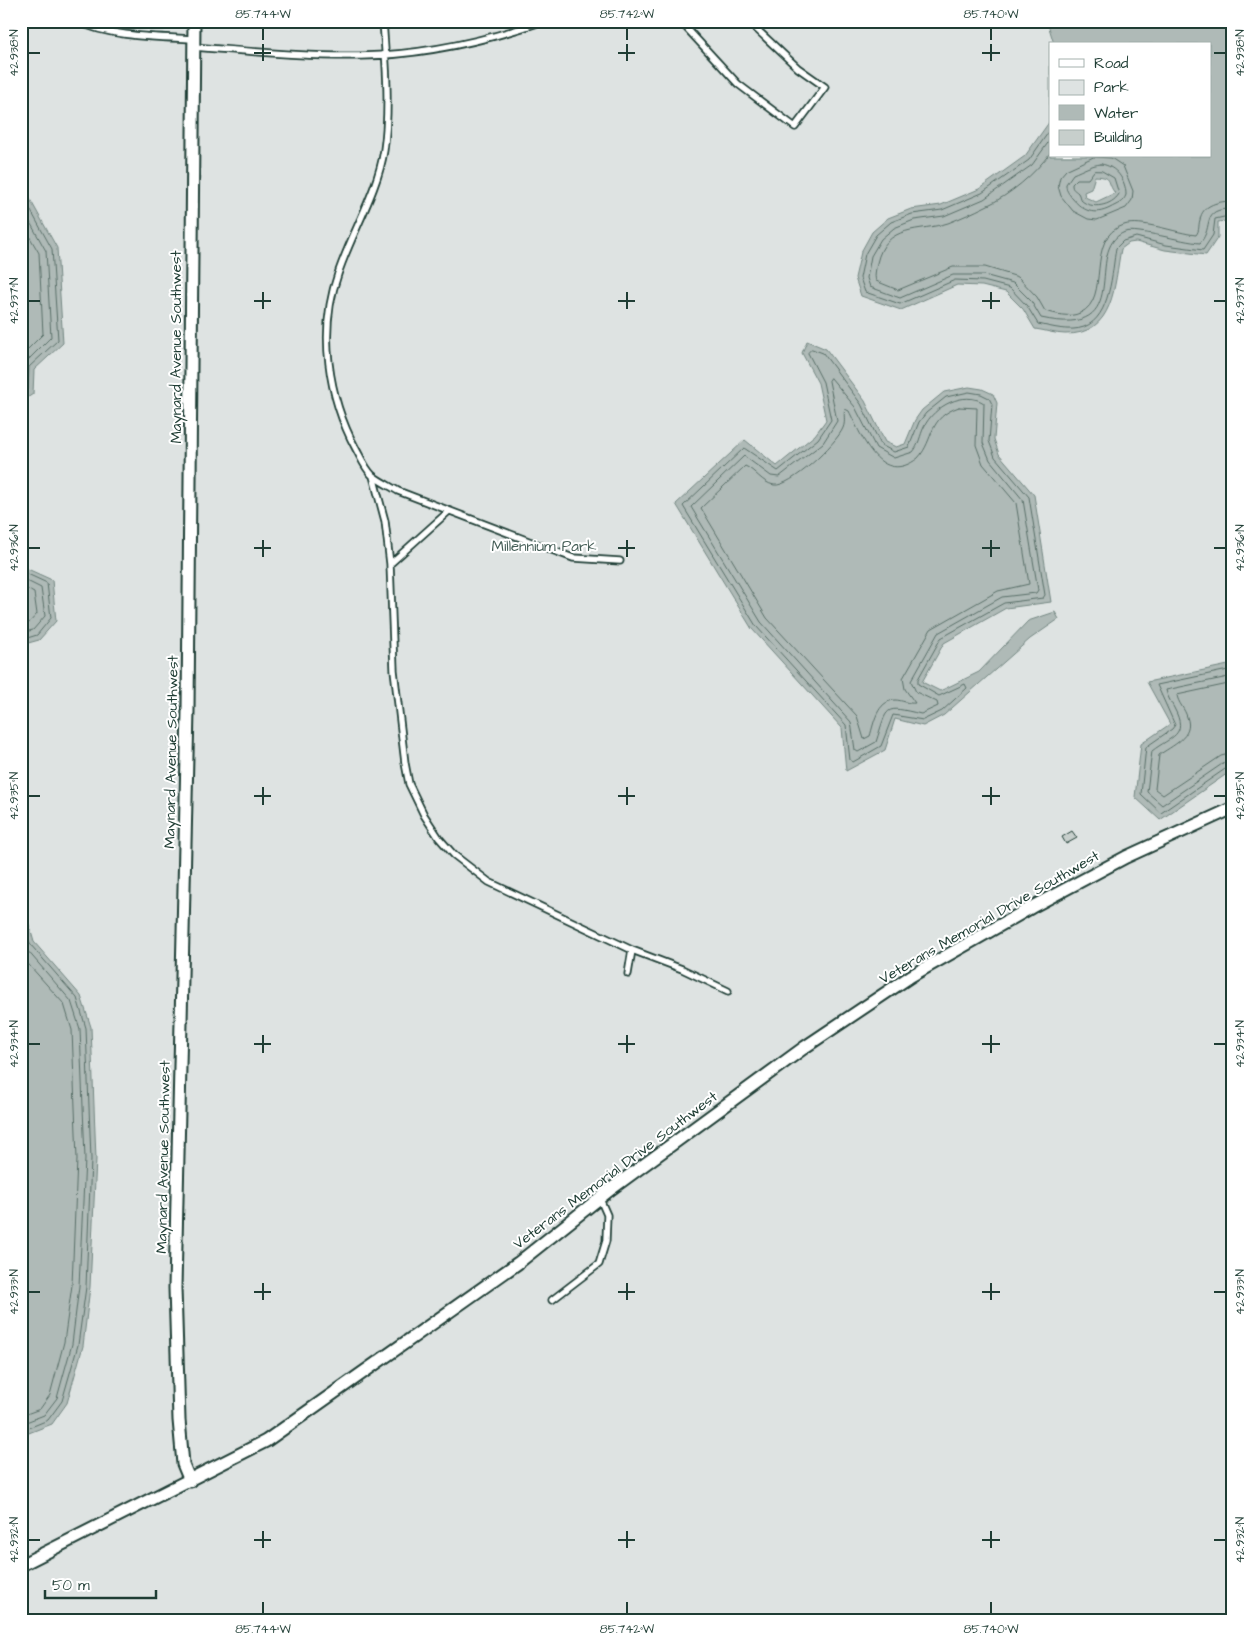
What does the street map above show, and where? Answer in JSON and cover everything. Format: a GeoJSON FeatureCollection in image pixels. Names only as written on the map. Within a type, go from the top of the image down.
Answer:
{"type":"FeatureCollection","features":[{"type":"Feature","properties":{"kind":"street","name":"Maynard Avenue Southwest"},"geometry":{"type":"LineString","coordinates":[[190,1481],[183,1464],[179,1420],[175,1288],[188,711],[194,21]]}},
{"type":"Feature","properties":{"kind":"street","name":"Veterans Memorial Drive Southwest"},"geometry":{"type":"LineString","coordinates":[[21,1565],[266,1441],[457,1308],[518,1263],[600,1198],[805,1047],[911,976],[1032,907],[1126,857],[1233,808]]}},
{"type":"Feature","properties":{"kind":"lane"},"geometry":{"type":"LineString","coordinates":[[77,21],[89,28],[193,43],[304,55],[386,55],[469,43],[544,21]]}},
{"type":"Feature","properties":{"kind":"lane"},"geometry":{"type":"LineString","coordinates":[[383,21],[386,55],[384,150],[378,176],[337,276],[329,306],[327,349],[333,391],[346,431],[373,476],[388,536],[394,670],[405,763],[410,784],[424,816],[454,855],[488,882],[632,950],[682,969],[728,991]]}},
{"type":"Feature","properties":{"kind":"lane"},"geometry":{"type":"LineString","coordinates":[[680,21],[738,84],[795,127],[825,87],[798,68],[748,21]]}},
{"type":"Feature","properties":{"kind":"lane"},"geometry":{"type":"LineString","coordinates":[[373,476],[398,491],[573,558],[620,561]]}},
{"type":"Feature","properties":{"kind":"lane"},"geometry":{"type":"LineString","coordinates":[[390,564],[449,511]]}},
{"type":"Feature","properties":{"kind":"lane"},"geometry":{"type":"LineString","coordinates":[[628,974],[632,950]]}},
{"type":"Feature","properties":{"kind":"lane"},"geometry":{"type":"LineString","coordinates":[[552,1300],[599,1264],[606,1241],[607,1215],[600,1198]]}},
{"type":"Feature","properties":{"kind":"green space","name":"Millennium Park"},"geometry":{"type":"Polygon","coordinates":[[[21,21],[1233,21],[1233,1608],[1217,1621],[21,1621],[21,21]]]}},
{"type":"Feature","properties":{"kind":"water"},"geometry":{"type":"Polygon","coordinates":[[[1047,21],[1233,21],[1233,220],[1218,222],[1218,237],[1206,255],[1165,250],[1136,242],[1129,243],[1121,249],[1113,292],[1103,317],[1094,326],[1081,332],[1065,334],[1035,329],[1023,309],[1006,292],[982,286],[957,285],[901,310],[861,296],[855,278],[861,252],[872,232],[888,218],[911,209],[941,205],[979,189],[1025,156],[1049,122],[1049,158],[1212,158],[1212,42],[1053,42],[1047,21]],[[1095,176],[1091,189],[1084,192],[1085,197],[1096,202],[1115,193],[1109,181],[1095,176]]]}},
{"type":"Feature","properties":{"kind":"water"},"geometry":{"type":"Polygon","coordinates":[[[21,183],[57,248],[63,343],[34,370],[33,394],[21,402],[21,183]]]}},
{"type":"Feature","properties":{"kind":"water"},"geometry":{"type":"Polygon","coordinates":[[[807,341],[826,349],[865,401],[885,442],[896,447],[905,444],[915,420],[922,410],[944,392],[969,387],[982,389],[993,394],[997,403],[994,439],[999,454],[1034,495],[1051,602],[1006,608],[944,643],[922,682],[940,691],[979,672],[1028,621],[1055,612],[1059,619],[1030,639],[944,715],[923,726],[895,719],[885,750],[846,771],[842,728],[752,629],[676,504],[745,440],[777,466],[815,435],[826,420],[818,383],[802,353],[807,341]]]}},
{"type":"Feature","properties":{"kind":"water"},"geometry":{"type":"Polygon","coordinates":[[[21,566],[52,580],[56,621],[39,640],[21,645],[21,566]]]}},
{"type":"Feature","properties":{"kind":"water"},"geometry":{"type":"Polygon","coordinates":[[[1233,664],[1231,771],[1160,820],[1135,797],[1141,744],[1170,724],[1147,682],[1233,664]]]}},
{"type":"Feature","properties":{"kind":"water"},"geometry":{"type":"Polygon","coordinates":[[[21,897],[34,942],[81,996],[91,1027],[96,1159],[90,1287],[83,1346],[67,1403],[52,1424],[21,1436],[21,897]]]}},
{"type":"Feature","properties":{"kind":"water"},"geometry":{"type":"Polygon","coordinates":[[[1233,1608],[1233,1621],[1217,1621],[1233,1608]]]}},
{"type":"Feature","properties":{"kind":"building"},"geometry":{"type":"Polygon","coordinates":[[[1072,831],[1077,838],[1066,844],[1062,837],[1072,831]]]}}]}
